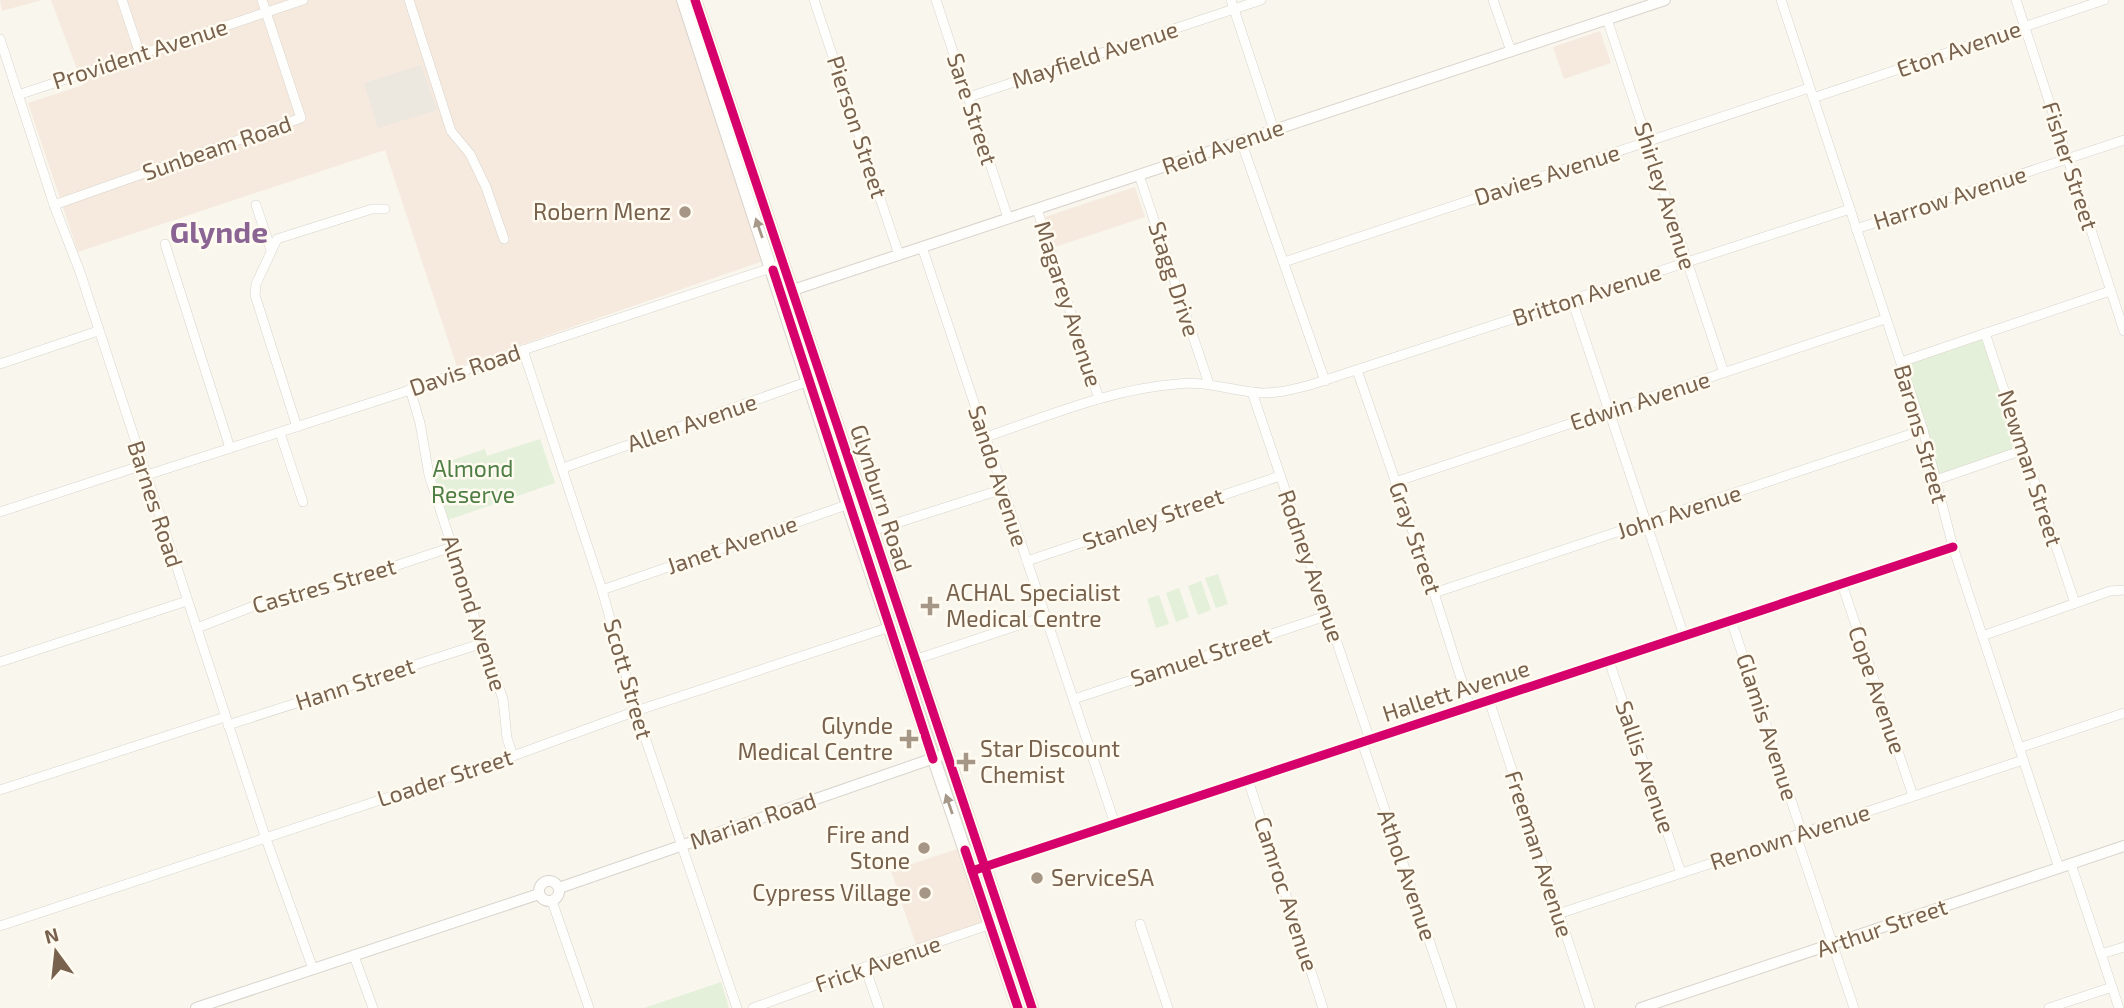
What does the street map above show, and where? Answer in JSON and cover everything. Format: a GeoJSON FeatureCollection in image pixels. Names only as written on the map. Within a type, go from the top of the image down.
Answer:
{"type":"FeatureCollection","features":[{"type":"Feature","properties":{"kind":"main road","name":"Glynburn Road"},"geometry":{"type":"LineString","coordinates":[[683,0],[721,119],[778,265]]}},
{"type":"Feature","properties":{"kind":"main road","name":"Glynburn Road"},"geometry":{"type":"LineString","coordinates":[[695,0],[787,292],[821,377],[947,754],[978,869],[989,925],[1018,1008]]}},
{"type":"Feature","properties":{"kind":"main road","name":"Glynburn Road"},"geometry":{"type":"LineString","coordinates":[[787,292],[808,382],[933,759],[978,869],[1003,920],[1032,1008]]}},
{"type":"Feature","properties":{"kind":"main road"},"geometry":{"type":"LineString","coordinates":[[1011,987],[1009,960],[1013,951]]}},
{"type":"Feature","properties":{"kind":"street"},"geometry":{"type":"LineString","coordinates":[[122,0],[140,54]]}},
{"type":"Feature","properties":{"kind":"street","name":"Sunbeam Road"},"geometry":{"type":"LineString","coordinates":[[54,205],[301,118],[262,0]]}},
{"type":"Feature","properties":{"kind":"street","name":"Provident Avenue"},"geometry":{"type":"LineString","coordinates":[[18,95],[303,0]]}},
{"type":"Feature","properties":{"kind":"street"},"geometry":{"type":"LineString","coordinates":[[409,0],[451,131],[470,153],[504,239]]}},
{"type":"Feature","properties":{"kind":"street","name":"Pierson Street"},"geometry":{"type":"LineString","coordinates":[[814,0],[899,255]]}},
{"type":"Feature","properties":{"kind":"street","name":"Sare Street"},"geometry":{"type":"LineString","coordinates":[[936,0],[1008,218]]}},
{"type":"Feature","properties":{"kind":"street","name":"Mayfield Avenue"},"geometry":{"type":"LineString","coordinates":[[969,97],[1233,4],[1261,0]]}},
{"type":"Feature","properties":{"kind":"street"},"geometry":{"type":"LineString","coordinates":[[1493,0],[1511,51]]}},
{"type":"Feature","properties":{"kind":"street","name":"Reid Avenue"},"geometry":{"type":"LineString","coordinates":[[787,292],[1665,0]]}},
{"type":"Feature","properties":{"kind":"street","name":"Barons Street"},"geometry":{"type":"LineString","coordinates":[[1781,0],[1923,430],[1953,547],[2059,868]]}},
{"type":"Feature","properties":{"kind":"street","name":"Fisher Street"},"geometry":{"type":"LineString","coordinates":[[2016,0],[2124,331]]}},
{"type":"Feature","properties":{"kind":"street","name":"Eton Avenue"},"geometry":{"type":"LineString","coordinates":[[1811,93],[2104,0]]}},
{"type":"Feature","properties":{"kind":"street"},"geometry":{"type":"LineString","coordinates":[[1233,4],[1274,130]]}},
{"type":"Feature","properties":{"kind":"street","name":"Shirley Avenue"},"geometry":{"type":"LineString","coordinates":[[1607,19],[1724,373]]}},
{"type":"Feature","properties":{"kind":"street","name":"Barnes Road"},"geometry":{"type":"LineString","coordinates":[[0,39],[54,205],[80,272],[226,721],[313,969]]}},
{"type":"Feature","properties":{"kind":"street","name":"Davies Avenue"},"geometry":{"type":"LineString","coordinates":[[1284,262],[1647,142],[1811,93]]}},
{"type":"Feature","properties":{"kind":"street","name":"Harrow Avenue"},"geometry":{"type":"LineString","coordinates":[[1856,229],[2124,140]]}},
{"type":"Feature","properties":{"kind":"street"},"geometry":{"type":"LineString","coordinates":[[1241,141],[1325,381]]}},
{"type":"Feature","properties":{"kind":"street","name":"Stagg Drive"},"geometry":{"type":"LineString","coordinates":[[1139,175],[1209,384]]}},
{"type":"Feature","properties":{"kind":"street"},"geometry":{"type":"LineString","coordinates":[[256,205],[271,250]]}},
{"type":"Feature","properties":{"kind":"street"},"geometry":{"type":"LineString","coordinates":[[297,427],[254,293],[271,250],[275,241],[281,237],[372,209],[384,209]]}},
{"type":"Feature","properties":{"kind":"street","name":"Magarey Avenue"},"geometry":{"type":"LineString","coordinates":[[1037,209],[1098,399]]}},
{"type":"Feature","properties":{"kind":"street","name":"Britton Avenue"},"geometry":{"type":"LineString","coordinates":[[986,437],[1098,399],[1149,387],[1181,383],[1209,384],[1252,392],[1292,390],[1850,209]]}},
{"type":"Feature","properties":{"kind":"street"},"geometry":{"type":"LineString","coordinates":[[165,244],[230,448]]}},
{"type":"Feature","properties":{"kind":"street","name":"Sando Avenue"},"geometry":{"type":"LineString","coordinates":[[922,247],[1115,824]]}},
{"type":"Feature","properties":{"kind":"street","name":"Davis Road"},"geometry":{"type":"LineString","coordinates":[[0,512],[280,433],[778,265]]}},
{"type":"Feature","properties":{"kind":"street"},"geometry":{"type":"LineString","coordinates":[[1900,362],[2110,291]]}},
{"type":"Feature","properties":{"kind":"street"},"geometry":{"type":"LineString","coordinates":[[1573,300],[1685,636]]}},
{"type":"Feature","properties":{"kind":"street","name":"Edwin Avenue"},"geometry":{"type":"LineString","coordinates":[[1395,482],[1885,319]]}},
{"type":"Feature","properties":{"kind":"street"},"geometry":{"type":"LineString","coordinates":[[0,364],[98,331]]}},
{"type":"Feature","properties":{"kind":"street","name":"Newman Street"},"geometry":{"type":"LineString","coordinates":[[1985,333],[2075,603]]}},
{"type":"Feature","properties":{"kind":"street","name":"Scott Street"},"geometry":{"type":"LineString","coordinates":[[523,350],[602,590],[636,711],[737,1008]]}},
{"type":"Feature","properties":{"kind":"street","name":"Gray Street"},"geometry":{"type":"LineString","coordinates":[[1357,370],[1434,593],[1470,707]]}},
{"type":"Feature","properties":{"kind":"street","name":"Allen Avenue"},"geometry":{"type":"LineString","coordinates":[[562,468],[821,377]]}},
{"type":"Feature","properties":{"kind":"street","name":"Almond Avenue"},"geometry":{"type":"LineString","coordinates":[[410,389],[420,423],[429,475],[503,699],[507,738],[513,756]]}},
{"type":"Feature","properties":{"kind":"street","name":"Rodney Avenue"},"geometry":{"type":"LineString","coordinates":[[1252,392],[1329,615],[1366,741]]}},
{"type":"Feature","properties":{"kind":"street","name":"John Avenue"},"geometry":{"type":"LineString","coordinates":[[1434,593],[1923,430]]}},
{"type":"Feature","properties":{"kind":"street"},"geometry":{"type":"LineString","coordinates":[[280,433],[303,502]]}},
{"type":"Feature","properties":{"kind":"street"},"geometry":{"type":"LineString","coordinates":[[1936,480],[2023,450]]}},
{"type":"Feature","properties":{"kind":"street","name":"Stanley Street"},"geometry":{"type":"LineString","coordinates":[[1027,561],[1280,476]]}},
{"type":"Feature","properties":{"kind":"street"},"geometry":{"type":"LineString","coordinates":[[859,535],[1003,489]]}},
{"type":"Feature","properties":{"kind":"street","name":"Janet Avenue"},"geometry":{"type":"LineString","coordinates":[[602,590],[861,500]]}},
{"type":"Feature","properties":{"kind":"street","name":"Castres Street"},"geometry":{"type":"LineString","coordinates":[[197,628],[254,606],[314,593],[452,547]]}},
{"type":"Feature","properties":{"kind":"street","name":"Hallett Avenue"},"geometry":{"type":"LineString","coordinates":[[978,869],[1953,547]]}},
{"type":"Feature","properties":{"kind":"street","name":"Cope Avenue"},"geometry":{"type":"LineString","coordinates":[[1842,584],[1913,796]]}},
{"type":"Feature","properties":{"kind":"street"},"geometry":{"type":"LineString","coordinates":[[1982,636],[2110,591],[2124,590]]}},
{"type":"Feature","properties":{"kind":"street"},"geometry":{"type":"LineString","coordinates":[[0,662],[187,601]]}},
{"type":"Feature","properties":{"kind":"street","name":"Samuel Street"},"geometry":{"type":"LineString","coordinates":[[1074,699],[1329,615]]}},
{"type":"Feature","properties":{"kind":"street"},"geometry":{"type":"LineString","coordinates":[[914,660],[1046,616]]}},
{"type":"Feature","properties":{"kind":"street","name":"Glamis Avenue"},"geometry":{"type":"LineString","coordinates":[[1731,620],[1854,1008]]}},
{"type":"Feature","properties":{"kind":"street","name":"Loader Street"},"geometry":{"type":"LineString","coordinates":[[0,926],[513,756],[636,711],[890,627]]}},
{"type":"Feature","properties":{"kind":"street","name":"Hann Street"},"geometry":{"type":"LineString","coordinates":[[0,790],[483,643]]}},
{"type":"Feature","properties":{"kind":"street","name":"Sallis Avenue"},"geometry":{"type":"LineString","coordinates":[[1609,661],[1681,873]]}},
{"type":"Feature","properties":{"kind":"street","name":"Freeman Avenue"},"geometry":{"type":"LineString","coordinates":[[1489,700],[1590,1008]]}},
{"type":"Feature","properties":{"kind":"street"},"geometry":{"type":"LineString","coordinates":[[2019,748],[2124,713]]}},
{"type":"Feature","properties":{"kind":"street","name":"Athol Avenue"},"geometry":{"type":"LineString","coordinates":[[1366,741],[1452,1008]]}},
{"type":"Feature","properties":{"kind":"street","name":"Marian Road"},"geometry":{"type":"LineString","coordinates":[[559,888],[947,754]]}},
{"type":"Feature","properties":{"kind":"street","name":"Renown Avenue"},"geometry":{"type":"LineString","coordinates":[[1558,914],[2023,760]]}},
{"type":"Feature","properties":{"kind":"street","name":"Camroc Avenue"},"geometry":{"type":"LineString","coordinates":[[1248,780],[1324,1008]]}},
{"type":"Feature","properties":{"kind":"street","name":"Arthur Street"},"geometry":{"type":"LineString","coordinates":[[1640,1008],[2124,846]]}},
{"type":"Feature","properties":{"kind":"street"},"geometry":{"type":"LineString","coordinates":[[2071,864],[2119,1008]]}},
{"type":"Feature","properties":{"kind":"street"},"geometry":{"type":"LineString","coordinates":[[548,881],[559,888],[558,897],[552,901],[543,900],[539,894],[540,887],[548,881]]}},
{"type":"Feature","properties":{"kind":"street"},"geometry":{"type":"LineString","coordinates":[[196,1008],[539,894]]}},
{"type":"Feature","properties":{"kind":"street"},"geometry":{"type":"LineString","coordinates":[[552,901],[588,1008]]}},
{"type":"Feature","properties":{"kind":"street","name":"Frick Avenue"},"geometry":{"type":"LineString","coordinates":[[753,1008],[1003,920]]}},
{"type":"Feature","properties":{"kind":"street"},"geometry":{"type":"LineString","coordinates":[[1140,924],[1168,1008]]}},
{"type":"Feature","properties":{"kind":"street"},"geometry":{"type":"LineString","coordinates":[[2101,954],[2124,947]]}},
{"type":"Feature","properties":{"kind":"street"},"geometry":{"type":"LineString","coordinates":[[354,956],[373,1008]]}},
{"type":"Feature","properties":{"kind":"street"},"geometry":{"type":"LineString","coordinates":[[865,967],[879,1008]]}},
{"type":"Feature","properties":{"kind":"street"},"geometry":{"type":"LineString","coordinates":[[2049,1008],[2112,988]]}},
{"type":"Feature","properties":{"kind":"shaded area"},"geometry":{"type":"Polygon","coordinates":[[[0,0],[42,0],[2,11],[0,0]]]}},
{"type":"Feature","properties":{"kind":"shaded area"},"geometry":{"type":"Polygon","coordinates":[[[51,0],[676,0],[763,261],[457,367],[385,150],[78,252],[28,103],[83,85],[51,0]]]}},
{"type":"Feature","properties":{"kind":"shaded area"},"geometry":{"type":"Polygon","coordinates":[[[1600,31],[1611,63],[1564,79],[1553,47],[1600,31]]]}},
{"type":"Feature","properties":{"kind":"shaded area"},"geometry":{"type":"Polygon","coordinates":[[[421,65],[437,110],[378,128],[364,83],[421,65]]]}},
{"type":"Feature","properties":{"kind":"shaded area"},"geometry":{"type":"Polygon","coordinates":[[[1135,187],[1145,217],[1055,247],[1045,217],[1135,187]]]}},
{"type":"Feature","properties":{"kind":"shaded area"},"geometry":{"type":"Polygon","coordinates":[[[960,848],[986,922],[916,945],[891,871],[960,848]]]}},
{"type":"Feature","properties":{"kind":"green space"},"geometry":{"type":"Polygon","coordinates":[[[1985,333],[2023,450],[1936,480],[1901,362],[1985,333]]]}},
{"type":"Feature","properties":{"kind":"green space","name":"Almond Reserve"},"geometry":{"type":"Polygon","coordinates":[[[540,439],[555,483],[448,520],[432,467],[485,449],[487,456],[540,439]]]}},
{"type":"Feature","properties":{"kind":"green space"},"geometry":{"type":"Polygon","coordinates":[[[1218,574],[1228,604],[1216,608],[1205,578],[1218,574]]]}},
{"type":"Feature","properties":{"kind":"green space"},"geometry":{"type":"Polygon","coordinates":[[[1201,581],[1211,610],[1198,615],[1188,586],[1201,581]]]}},
{"type":"Feature","properties":{"kind":"green space"},"geometry":{"type":"Polygon","coordinates":[[[1179,588],[1189,617],[1176,622],[1166,593],[1179,588]]]}},
{"type":"Feature","properties":{"kind":"green space"},"geometry":{"type":"Polygon","coordinates":[[[1159,595],[1169,624],[1156,628],[1147,599],[1159,595]]]}},
{"type":"Feature","properties":{"kind":"green space"},"geometry":{"type":"Polygon","coordinates":[[[721,982],[729,1008],[644,1008],[721,982]]]}},
{"type":"Feature","properties":{"kind":"cycle path"},"geometry":{"type":"LineString","coordinates":[[695,0],[1032,1008]]}},
{"type":"Feature","properties":{"kind":"cycle path"},"geometry":{"type":"LineString","coordinates":[[773,270],[933,759]]}},
{"type":"Feature","properties":{"kind":"cycle path"},"geometry":{"type":"LineString","coordinates":[[972,871],[1953,547]]}},
{"type":"Feature","properties":{"kind":"cycle path"},"geometry":{"type":"LineString","coordinates":[[965,850],[1018,1008]]}},
{"type":"Feature","properties":{"kind":"place","name":"Robern Menz"},"geometry":{"type":"Point","coordinates":[685,212]}},
{"type":"Feature","properties":{"kind":"place","name":"ACHAL Specialist Medical Centre"},"geometry":{"type":"Point","coordinates":[930,606]}},
{"type":"Feature","properties":{"kind":"place","name":"Glynde Medical Centre"},"geometry":{"type":"Point","coordinates":[909,739]}},
{"type":"Feature","properties":{"kind":"place","name":"Star Discount Chemist"},"geometry":{"type":"Point","coordinates":[966,762]}},
{"type":"Feature","properties":{"kind":"place","name":"Fire and Stone"},"geometry":{"type":"Point","coordinates":[924,848]}},
{"type":"Feature","properties":{"kind":"place","name":"ServiceSA"},"geometry":{"type":"Point","coordinates":[1037,878]}},
{"type":"Feature","properties":{"kind":"place","name":"Cypress Village"},"geometry":{"type":"Point","coordinates":[925,893]}},
{"type":"Feature","properties":{"kind":"district","name":"Glynde"},"geometry":{"type":"Point","coordinates":[219,233]}}]}
